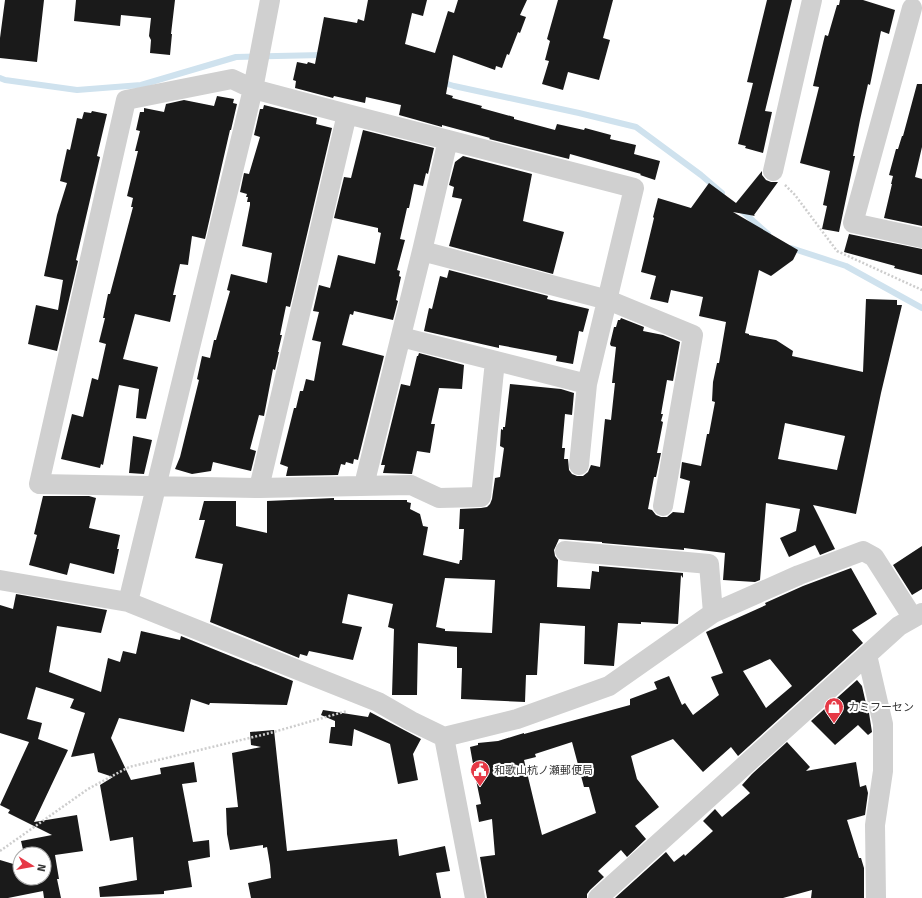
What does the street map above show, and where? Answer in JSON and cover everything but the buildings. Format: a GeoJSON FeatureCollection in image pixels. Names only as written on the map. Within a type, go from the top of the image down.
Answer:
{"type":"FeatureCollection","features":[{"type":"Feature","properties":{"kind":"street"},"geometry":{"type":"LineString","coordinates":[[128,602],[253,90],[270,0]]}},
{"type":"Feature","properties":{"kind":"street"},"geometry":{"type":"LineString","coordinates":[[773,171],[812,0]]}},
{"type":"Feature","properties":{"kind":"street"},"geometry":{"type":"LineString","coordinates":[[911,7],[853,223],[922,238]]}},
{"type":"Feature","properties":{"kind":"street"},"geometry":{"type":"LineString","coordinates":[[495,361],[482,497],[439,498],[411,485],[259,488],[39,484],[126,100],[232,78],[253,90],[634,188],[587,384],[579,465]]}},
{"type":"Feature","properties":{"kind":"street"},"geometry":{"type":"LineString","coordinates":[[259,488],[346,114]]}},
{"type":"Feature","properties":{"kind":"street"},"geometry":{"type":"LineString","coordinates":[[364,485],[448,140]]}},
{"type":"Feature","properties":{"kind":"street"},"geometry":{"type":"LineString","coordinates":[[422,251],[608,300],[693,335],[663,506]]}},
{"type":"Feature","properties":{"kind":"street"},"geometry":{"type":"LineString","coordinates":[[401,337],[587,384]]}},
{"type":"Feature","properties":{"kind":"street"},"geometry":{"type":"LineString","coordinates":[[566,550],[708,564],[713,613]]}},
{"type":"Feature","properties":{"kind":"street"},"geometry":{"type":"LineString","coordinates":[[0,580],[128,602],[378,702],[411,721],[444,737],[516,719],[609,686],[713,613],[800,575],[863,551],[874,557],[918,616],[900,626],[867,655],[598,898]]}},
{"type":"Feature","properties":{"kind":"street"},"geometry":{"type":"LineString","coordinates":[[867,655],[883,724],[883,771],[875,825],[876,898]]}},
{"type":"Feature","properties":{"kind":"street"},"geometry":{"type":"LineString","coordinates":[[444,737],[475,898]]}},
{"type":"Feature","properties":{"kind":"path"},"geometry":{"type":"LineString","coordinates":[[0,851],[88,789],[128,767],[270,733],[349,710]]}},
{"type":"Feature","properties":{"kind":"waterway"},"geometry":{"type":"LineString","coordinates":[[0,78],[5,80],[77,90],[141,85],[236,57],[323,55]]}},
{"type":"Feature","properties":{"kind":"waterway"},"geometry":{"type":"LineString","coordinates":[[441,82],[636,127],[701,175],[722,193]]}},
{"type":"Feature","properties":{"kind":"waterway"},"geometry":{"type":"LineString","coordinates":[[741,210],[768,234]]}},
{"type":"Feature","properties":{"kind":"waterway"},"geometry":{"type":"LineString","coordinates":[[791,248],[846,266],[922,308]]}},
{"type":"Feature","properties":{"kind":"place","name":"カミフーセン"},"geometry":{"type":"Point","coordinates":[834,724]}},
{"type":"Feature","properties":{"kind":"place","name":"和歌山杭ノ瀬郵便局"},"geometry":{"type":"Point","coordinates":[480,787]}}]}
